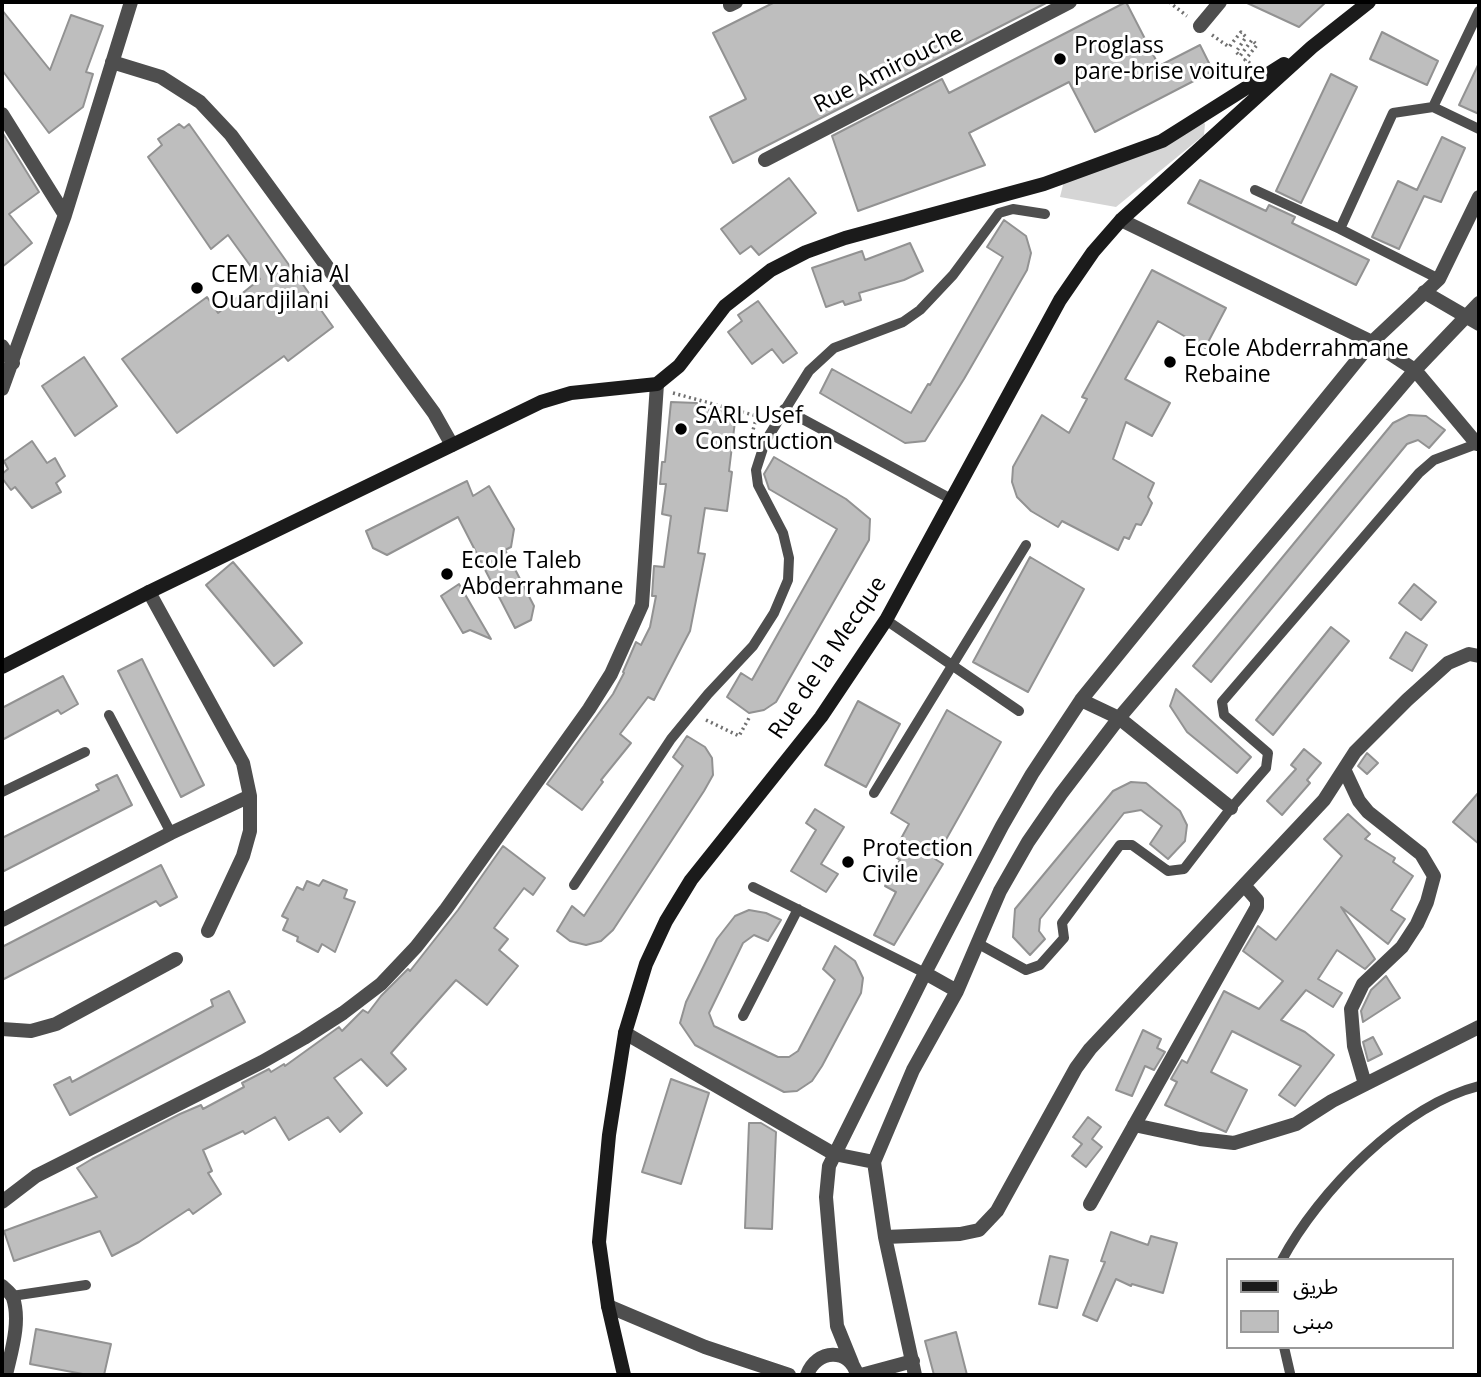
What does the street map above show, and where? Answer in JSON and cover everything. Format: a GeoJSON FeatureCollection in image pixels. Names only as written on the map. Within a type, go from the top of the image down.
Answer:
{"type":"FeatureCollection","features":[{"type":"Feature","properties":{"kind":"street"},"geometry":{"type":"LineString","coordinates":[[2,389],[65,215],[131,2]]}},
{"type":"Feature","properties":{"kind":"street","name":"Rue Amirouche"},"geometry":{"type":"LineString","coordinates":[[765,160],[1070,2]]}},
{"type":"Feature","properties":{"kind":"street"},"geometry":{"type":"LineString","coordinates":[[1200,26],[1220,2]]}},
{"type":"Feature","properties":{"kind":"street","name":"Rue de la Mecque"},"geometry":{"type":"LineString","coordinates":[[624,1375],[608,1306],[599,1242],[609,1135],[625,1033],[646,964],[666,921],[691,880],[821,717],[886,620],[1060,300],[1093,252],[1121,220],[1312,47],[1369,2]]}},
{"type":"Feature","properties":{"kind":"street"},"geometry":{"type":"LineString","coordinates":[[2,667],[149,592],[541,402],[571,393],[657,386],[679,366],[725,306],[771,270],[806,252],[845,237],[1044,184],[1162,141],[1312,47]]}},
{"type":"Feature","properties":{"kind":"street"},"geometry":{"type":"LineString","coordinates":[[112,62],[161,77],[200,102],[231,135],[434,413],[452,445]]}},
{"type":"Feature","properties":{"kind":"street"},"geometry":{"type":"LineString","coordinates":[[2,114],[65,215]]}},
{"type":"Feature","properties":{"kind":"street"},"geometry":{"type":"LineString","coordinates":[[857,1371],[837,1326],[826,1196],[827,1176],[834,1154],[1002,826],[1032,774],[1081,701],[1372,342],[1439,279],[1479,197]]}},
{"type":"Feature","properties":{"kind":"street"},"geometry":{"type":"LineString","coordinates":[[1121,220],[1372,342],[1415,370],[1478,443]]}},
{"type":"Feature","properties":{"kind":"street"},"geometry":{"type":"LineString","coordinates":[[1424,292],[1473,321]]}},
{"type":"Feature","properties":{"kind":"street"},"geometry":{"type":"LineString","coordinates":[[608,1306],[705,1347],[785,1373],[819,1358],[838,1355],[857,1371],[914,1368],[885,1237],[874,1162],[914,1070],[957,991],[1000,891],[1028,842],[1061,794],[1119,718],[1415,370],[1473,321],[1479,303]]}},
{"type":"Feature","properties":{"kind":"street"},"geometry":{"type":"LineString","coordinates":[[2,346],[13,363]]}},
{"type":"Feature","properties":{"kind":"street"},"geometry":{"type":"LineString","coordinates":[[2,1202],[36,1176],[262,1062],[304,1038],[382,984],[416,947],[589,709],[611,674],[642,605],[657,386]]}},
{"type":"Feature","properties":{"kind":"street"},"geometry":{"type":"LineString","coordinates":[[149,592],[243,762],[250,796],[250,831],[243,856],[208,931]]}},
{"type":"Feature","properties":{"kind":"street"},"geometry":{"type":"LineString","coordinates":[[885,1237],[960,1234],[979,1230],[997,1211],[1083,1059],[1324,800],[1355,752],[1448,663],[1469,654],[1479,656]]}},
{"type":"Feature","properties":{"kind":"street"},"geometry":{"type":"LineString","coordinates":[[1081,701],[1119,718],[1231,808]]}},
{"type":"Feature","properties":{"kind":"street"},"geometry":{"type":"LineString","coordinates":[[1344,769],[1359,801],[1368,812],[1421,854],[1434,876],[1417,924],[1402,947],[1363,984],[1351,1009],[1353,1046],[1365,1084]]}},
{"type":"Feature","properties":{"kind":"street"},"geometry":{"type":"LineString","coordinates":[[2,920],[171,833],[250,796]]}},
{"type":"Feature","properties":{"kind":"street"},"geometry":{"type":"LineString","coordinates":[[1090,1205],[1257,907],[1256,900],[1244,885]]}},
{"type":"Feature","properties":{"kind":"street"},"geometry":{"type":"LineString","coordinates":[[2,1029],[32,1031],[56,1024],[176,959]]}},
{"type":"Feature","properties":{"kind":"street"},"geometry":{"type":"LineString","coordinates":[[925,973],[957,991]]}},
{"type":"Feature","properties":{"kind":"street"},"geometry":{"type":"LineString","coordinates":[[1134,1125],[1234,1143],[1296,1124],[1332,1101],[1479,1027]]}},
{"type":"Feature","properties":{"kind":"street"},"geometry":{"type":"LineString","coordinates":[[625,1033],[834,1154],[874,1162]]}},
{"type":"Feature","properties":{"kind":"street"},"geometry":{"type":"LineString","coordinates":[[6,1375],[14,1338],[15,1312],[7,1291]]}},
{"type":"Feature","properties":{"kind":"street"},"geometry":{"type":"LineString","coordinates":[[807,1375],[832,1341],[837,1326]]}},
{"type":"Feature","properties":{"kind":"lane"},"geometry":{"type":"LineString","coordinates":[[1433,107],[1479,11]]}},
{"type":"Feature","properties":{"kind":"lane"},"geometry":{"type":"LineString","coordinates":[[1340,229],[1393,113],[1433,107],[1479,129]]}},
{"type":"Feature","properties":{"kind":"lane"},"geometry":{"type":"LineString","coordinates":[[1255,190],[1439,279]]}},
{"type":"Feature","properties":{"kind":"lane"},"geometry":{"type":"LineString","coordinates":[[574,885],[671,739],[753,646],[774,614],[788,579],[789,558],[783,533],[758,485],[756,470],[765,442],[809,371],[834,348],[903,322],[920,310],[953,275],[999,213],[1013,209],[1045,214]]}},
{"type":"Feature","properties":{"kind":"lane"},"geometry":{"type":"LineString","coordinates":[[784,410],[951,499]]}},
{"type":"Feature","properties":{"kind":"lane"},"geometry":{"type":"LineString","coordinates":[[977,943],[1026,970],[1040,965],[1064,938],[1062,923],[1120,845],[1132,845],[1168,871],[1184,869],[1266,768],[1268,753],[1224,715],[1222,702],[1419,473],[1434,460],[1478,443]]}},
{"type":"Feature","properties":{"kind":"lane"},"geometry":{"type":"LineString","coordinates":[[874,793],[1026,544]]}},
{"type":"Feature","properties":{"kind":"lane"},"geometry":{"type":"LineString","coordinates":[[886,620],[1019,711]]}},
{"type":"Feature","properties":{"kind":"lane"},"geometry":{"type":"LineString","coordinates":[[109,715],[171,833]]}},
{"type":"Feature","properties":{"kind":"lane"},"geometry":{"type":"LineString","coordinates":[[2,792],[85,751]]}},
{"type":"Feature","properties":{"kind":"lane"},"geometry":{"type":"LineString","coordinates":[[753,887],[925,973]]}},
{"type":"Feature","properties":{"kind":"lane"},"geometry":{"type":"LineString","coordinates":[[743,1016],[798,909]]}},
{"type":"Feature","properties":{"kind":"lane"},"geometry":{"type":"LineString","coordinates":[[1283,1258],[1306,1222],[1379,1142],[1413,1116],[1442,1100],[1479,1086]]}},
{"type":"Feature","properties":{"kind":"lane"},"geometry":{"type":"LineString","coordinates":[[7,1291],[86,1285]]}},
{"type":"Feature","properties":{"kind":"lane"},"geometry":{"type":"LineString","coordinates":[[1284,1349],[1290,1373]]}},
{"type":"Feature","properties":{"kind":"path"},"geometry":{"type":"LineString","coordinates":[[1169,2],[1229,47],[1241,32],[1245,37],[1236,52],[1240,56],[1252,40],[1257,45],[1245,60],[1266,74]]}},
{"type":"Feature","properties":{"kind":"path"},"geometry":{"type":"LineString","coordinates":[[657,386],[757,416],[751,437],[765,442]]}},
{"type":"Feature","properties":{"kind":"path"},"geometry":{"type":"LineString","coordinates":[[692,713],[739,736],[749,718]]}},
{"type":"Feature","properties":{"kind":"shaded area"},"geometry":{"type":"Polygon","coordinates":[[[1201,120],[1205,124],[1204,135],[1116,207],[1060,197],[1064,181],[1201,120]]]}},
{"type":"Feature","properties":{"kind":"building"},"geometry":{"type":"Polygon","coordinates":[[[775,2],[1048,2],[733,163],[710,117],[746,99],[713,33],[775,2]]]}},
{"type":"Feature","properties":{"kind":"building"},"geometry":{"type":"Polygon","coordinates":[[[1126,2],[1159,66],[1200,45],[1213,71],[1095,132],[1069,82],[969,133],[985,165],[858,211],[832,136],[942,79],[949,93],[1126,2]]]}},
{"type":"Feature","properties":{"kind":"building"},"geometry":{"type":"Polygon","coordinates":[[[1245,2],[1326,2],[1299,27],[1245,2]]]}},
{"type":"Feature","properties":{"kind":"building"},"geometry":{"type":"Polygon","coordinates":[[[2,10],[50,70],[71,15],[103,26],[86,72],[93,74],[83,107],[49,133],[2,70],[2,10]]]}},
{"type":"Feature","properties":{"kind":"building"},"geometry":{"type":"Polygon","coordinates":[[[1382,32],[1438,61],[1427,85],[1370,59],[1382,32]]]}},
{"type":"Feature","properties":{"kind":"building"},"geometry":{"type":"Polygon","coordinates":[[[1479,63],[1479,114],[1459,105],[1479,63]]]}},
{"type":"Feature","properties":{"kind":"building"},"geometry":{"type":"Polygon","coordinates":[[[1331,74],[1357,87],[1301,203],[1276,191],[1331,74]]]}},
{"type":"Feature","properties":{"kind":"building"},"geometry":{"type":"Polygon","coordinates":[[[179,124],[184,128],[189,124],[333,327],[288,361],[284,356],[177,433],[122,359],[207,297],[218,313],[260,279],[228,235],[211,249],[148,157],[162,145],[158,139],[179,124]]]}},
{"type":"Feature","properties":{"kind":"building"},"geometry":{"type":"Polygon","coordinates":[[[2,132],[39,192],[9,214],[32,243],[2,267],[2,132]]]}},
{"type":"Feature","properties":{"kind":"building"},"geometry":{"type":"Polygon","coordinates":[[[1442,137],[1465,148],[1441,202],[1424,196],[1399,249],[1372,237],[1398,181],[1417,190],[1442,137]]]}},
{"type":"Feature","properties":{"kind":"building"},"geometry":{"type":"Polygon","coordinates":[[[789,178],[816,213],[759,255],[751,246],[740,254],[721,229],[789,178]]]}},
{"type":"Feature","properties":{"kind":"building"},"geometry":{"type":"Polygon","coordinates":[[[1200,180],[1266,211],[1269,205],[1295,217],[1292,223],[1369,260],[1356,285],[1188,203],[1200,180]]]}},
{"type":"Feature","properties":{"kind":"building"},"geometry":{"type":"Polygon","coordinates":[[[1004,220],[1026,236],[1031,253],[1027,270],[925,441],[905,443],[820,393],[832,369],[911,413],[928,384],[930,385],[1003,257],[987,247],[1004,220]]]}},
{"type":"Feature","properties":{"kind":"building"},"geometry":{"type":"Polygon","coordinates":[[[910,243],[923,271],[904,280],[859,293],[861,300],[845,305],[843,301],[826,307],[812,268],[862,251],[865,260],[910,243]]]}},
{"type":"Feature","properties":{"kind":"building"},"geometry":{"type":"Polygon","coordinates":[[[1152,270],[1226,308],[1205,348],[1158,321],[1125,379],[1170,403],[1152,436],[1126,422],[1113,459],[1154,483],[1148,497],[1152,503],[1147,514],[1141,525],[1136,524],[1129,539],[1124,537],[1118,550],[1062,521],[1058,527],[1031,511],[1017,497],[1012,482],[1013,467],[1042,415],[1069,433],[1087,399],[1082,397],[1152,270]]]}},
{"type":"Feature","properties":{"kind":"building"},"geometry":{"type":"Polygon","coordinates":[[[758,301],[797,353],[783,363],[772,349],[752,364],[728,332],[742,321],[738,315],[758,301]]]}},
{"type":"Feature","properties":{"kind":"building"},"geometry":{"type":"Polygon","coordinates":[[[84,357],[117,406],[75,436],[42,386],[84,357]]]}},
{"type":"Feature","properties":{"kind":"building"},"geometry":{"type":"Polygon","coordinates":[[[671,402],[697,403],[696,408],[736,413],[727,511],[705,508],[698,553],[705,554],[690,631],[654,700],[648,697],[620,734],[631,743],[601,780],[603,782],[582,810],[547,784],[613,694],[636,642],[641,645],[650,627],[656,596],[652,596],[654,566],[664,567],[671,516],[662,514],[666,484],[660,484],[671,402]]]}},
{"type":"Feature","properties":{"kind":"building"},"geometry":{"type":"Polygon","coordinates":[[[1409,415],[1426,416],[1445,430],[1429,448],[1418,440],[1407,444],[1211,682],[1193,666],[1393,423],[1409,415]]]}},
{"type":"Feature","properties":{"kind":"building"},"geometry":{"type":"Polygon","coordinates":[[[32,441],[47,463],[55,458],[65,476],[56,483],[61,492],[32,508],[15,487],[11,490],[2,474],[8,469],[4,461],[32,441]]]}},
{"type":"Feature","properties":{"kind":"building"},"geometry":{"type":"Polygon","coordinates":[[[774,457],[846,499],[870,519],[869,540],[776,702],[764,710],[749,713],[727,697],[741,673],[752,680],[837,529],[769,489],[764,474],[774,457]]]}},
{"type":"Feature","properties":{"kind":"building"},"geometry":{"type":"Polygon","coordinates":[[[467,481],[473,496],[489,486],[514,529],[511,547],[505,550],[534,606],[531,620],[515,628],[458,517],[387,555],[373,548],[366,531],[467,481]]]}},
{"type":"Feature","properties":{"kind":"building"},"geometry":{"type":"Polygon","coordinates":[[[1030,557],[1084,589],[1028,692],[973,662],[1030,557]]]}},
{"type":"Feature","properties":{"kind":"building"},"geometry":{"type":"Polygon","coordinates":[[[233,562],[302,643],[274,666],[206,585],[233,562]]]}},
{"type":"Feature","properties":{"kind":"building"},"geometry":{"type":"Polygon","coordinates":[[[459,584],[491,639],[470,630],[463,633],[441,596],[459,584]]]}},
{"type":"Feature","properties":{"kind":"building"},"geometry":{"type":"Polygon","coordinates":[[[1414,584],[1436,602],[1421,620],[1399,603],[1414,584]]]}},
{"type":"Feature","properties":{"kind":"building"},"geometry":{"type":"Polygon","coordinates":[[[1331,627],[1349,641],[1273,735],[1256,720],[1331,627]]]}},
{"type":"Feature","properties":{"kind":"building"},"geometry":{"type":"Polygon","coordinates":[[[1406,632],[1427,645],[1412,671],[1390,658],[1406,632]]]}},
{"type":"Feature","properties":{"kind":"building"},"geometry":{"type":"Polygon","coordinates":[[[142,659],[204,785],[181,797],[118,671],[142,659]]]}},
{"type":"Feature","properties":{"kind":"building"},"geometry":{"type":"Polygon","coordinates":[[[63,676],[78,704],[61,714],[58,710],[2,740],[2,708],[63,676]]]}},
{"type":"Feature","properties":{"kind":"building"},"geometry":{"type":"Polygon","coordinates":[[[1176,689],[1251,757],[1237,773],[1187,732],[1170,706],[1176,689]]]}},
{"type":"Feature","properties":{"kind":"building"},"geometry":{"type":"Polygon","coordinates":[[[858,701],[900,724],[866,787],[825,765],[858,701]]]}},
{"type":"Feature","properties":{"kind":"building"},"geometry":{"type":"Polygon","coordinates":[[[947,710],[1001,742],[935,859],[943,864],[894,945],[874,935],[896,892],[885,886],[900,860],[892,855],[909,824],[891,813],[947,710]]]}},
{"type":"Feature","properties":{"kind":"building"},"geometry":{"type":"Polygon","coordinates":[[[687,736],[705,747],[712,758],[713,775],[704,791],[613,930],[601,941],[586,945],[570,941],[557,931],[572,906],[584,916],[683,766],[673,757],[687,736]]]}},
{"type":"Feature","properties":{"kind":"building"},"geometry":{"type":"Polygon","coordinates":[[[1304,749],[1321,763],[1307,780],[1310,783],[1282,815],[1267,801],[1296,769],[1291,765],[1304,749]]]}},
{"type":"Feature","properties":{"kind":"building"},"geometry":{"type":"Polygon","coordinates":[[[1367,753],[1378,763],[1367,774],[1358,766],[1367,753]]]}},
{"type":"Feature","properties":{"kind":"building"},"geometry":{"type":"Polygon","coordinates":[[[117,775],[132,805],[2,872],[2,838],[99,790],[96,785],[117,775]]]}},
{"type":"Feature","properties":{"kind":"building"},"geometry":{"type":"Polygon","coordinates":[[[1131,782],[1146,783],[1180,811],[1187,825],[1185,841],[1168,859],[1150,844],[1162,826],[1141,810],[1124,813],[1040,919],[1039,931],[1045,939],[1030,955],[1013,937],[1015,909],[1113,791],[1131,782]]]}},
{"type":"Feature","properties":{"kind":"building"},"geometry":{"type":"Polygon","coordinates":[[[1479,792],[1479,844],[1453,822],[1479,792]]]}},
{"type":"Feature","properties":{"kind":"building"},"geometry":{"type":"Polygon","coordinates":[[[815,809],[844,827],[821,864],[838,874],[826,892],[791,871],[816,830],[806,823],[815,809]]]}},
{"type":"Feature","properties":{"kind":"building"},"geometry":{"type":"Polygon","coordinates":[[[1348,814],[1370,834],[1365,839],[1395,858],[1393,862],[1413,876],[1391,910],[1405,919],[1388,944],[1341,907],[1375,959],[1365,969],[1337,950],[1318,979],[1342,993],[1333,1007],[1306,990],[1281,1020],[1305,1032],[1334,1055],[1295,1106],[1279,1095],[1301,1066],[1232,1031],[1211,1072],[1247,1090],[1226,1132],[1165,1105],[1177,1082],[1171,1079],[1182,1060],[1187,1063],[1224,991],[1259,1009],[1283,981],[1243,951],[1258,926],[1276,940],[1342,856],[1324,839],[1348,814]]]}},
{"type":"Feature","properties":{"kind":"building"},"geometry":{"type":"Polygon","coordinates":[[[503,846],[545,878],[533,895],[524,888],[494,928],[508,939],[499,950],[518,966],[487,1005],[456,980],[391,1053],[406,1069],[387,1086],[361,1059],[334,1078],[362,1113],[340,1132],[328,1117],[289,1140],[275,1117],[245,1134],[243,1131],[203,1150],[212,1171],[208,1173],[221,1194],[193,1214],[189,1209],[139,1242],[112,1256],[100,1231],[14,1261],[4,1231],[97,1197],[77,1168],[180,1114],[201,1105],[203,1109],[244,1087],[242,1083],[269,1069],[271,1072],[284,1064],[285,1066],[339,1027],[342,1031],[363,1010],[368,1013],[408,969],[410,971],[503,846]]]}},
{"type":"Feature","properties":{"kind":"building"},"geometry":{"type":"Polygon","coordinates":[[[161,865],[177,897],[160,906],[156,901],[2,980],[2,947],[161,865]]]}},
{"type":"Feature","properties":{"kind":"building"},"geometry":{"type":"Polygon","coordinates":[[[323,880],[347,890],[344,898],[355,902],[335,952],[322,944],[318,952],[283,930],[288,919],[282,916],[297,887],[303,890],[307,881],[319,886],[323,880]]]}},
{"type":"Feature","properties":{"kind":"building"},"geometry":{"type":"Polygon","coordinates":[[[749,910],[766,913],[781,920],[768,941],[754,935],[743,943],[709,1013],[714,1026],[778,1057],[789,1057],[798,1051],[835,980],[823,969],[835,946],[855,961],[863,978],[861,993],[822,1066],[812,1081],[797,1091],[784,1092],[695,1045],[680,1023],[686,1002],[717,939],[735,916],[749,910]]]}},
{"type":"Feature","properties":{"kind":"building"},"geometry":{"type":"Polygon","coordinates":[[[1386,976],[1400,998],[1363,1022],[1361,1011],[1371,990],[1386,976]]]}},
{"type":"Feature","properties":{"kind":"building"},"geometry":{"type":"Polygon","coordinates":[[[229,991],[245,1022],[70,1115],[54,1085],[70,1077],[72,1082],[213,1006],[211,1000],[229,991]]]}},
{"type":"Feature","properties":{"kind":"building"},"geometry":{"type":"Polygon","coordinates":[[[1143,1030],[1161,1039],[1157,1048],[1165,1052],[1154,1070],[1145,1066],[1132,1096],[1116,1090],[1143,1030]]]}},
{"type":"Feature","properties":{"kind":"building"},"geometry":{"type":"Polygon","coordinates":[[[1373,1037],[1382,1054],[1368,1061],[1363,1042],[1373,1037]]]}},
{"type":"Feature","properties":{"kind":"building"},"geometry":{"type":"Polygon","coordinates":[[[671,1079],[709,1093],[681,1184],[642,1172],[671,1079]]]}},
{"type":"Feature","properties":{"kind":"building"},"geometry":{"type":"Polygon","coordinates":[[[1088,1117],[1101,1127],[1092,1139],[1102,1147],[1086,1167],[1072,1156],[1082,1144],[1073,1137],[1088,1117]]]}},
{"type":"Feature","properties":{"kind":"building"},"geometry":{"type":"Polygon","coordinates":[[[749,1123],[761,1123],[776,1132],[772,1229],[745,1228],[749,1123]]]}},
{"type":"Feature","properties":{"kind":"building"},"geometry":{"type":"Polygon","coordinates":[[[1111,1232],[1148,1245],[1151,1236],[1177,1243],[1163,1293],[1132,1284],[1131,1286],[1116,1279],[1097,1321],[1083,1315],[1105,1262],[1101,1261],[1111,1232]]]}},
{"type":"Feature","properties":{"kind":"building"},"geometry":{"type":"Polygon","coordinates":[[[1050,1256],[1068,1260],[1057,1308],[1039,1304],[1050,1256]]]}},
{"type":"Feature","properties":{"kind":"building"},"geometry":{"type":"Polygon","coordinates":[[[36,1329],[111,1344],[104,1375],[88,1375],[30,1364],[36,1329]]]}},
{"type":"Feature","properties":{"kind":"building"},"geometry":{"type":"Polygon","coordinates":[[[956,1332],[967,1375],[934,1375],[925,1341],[956,1332]]]}},
{"type":"Feature","properties":{"kind":"place","name":"Proglass pare-brise voiture"},"geometry":{"type":"Point","coordinates":[1060,59]}},
{"type":"Feature","properties":{"kind":"place","name":"CEM Yahia Al Ouardjilani"},"geometry":{"type":"Point","coordinates":[197,288]}},
{"type":"Feature","properties":{"kind":"place","name":"Ecole Abderrahmane Rebaine"},"geometry":{"type":"Point","coordinates":[1170,362]}},
{"type":"Feature","properties":{"kind":"place","name":"SARL Usef Construction"},"geometry":{"type":"Point","coordinates":[681,429]}},
{"type":"Feature","properties":{"kind":"place","name":"Ecole Taleb Abderrahmane"},"geometry":{"type":"Point","coordinates":[447,574]}},
{"type":"Feature","properties":{"kind":"place","name":"Protection Civile"},"geometry":{"type":"Point","coordinates":[848,862]}}]}
